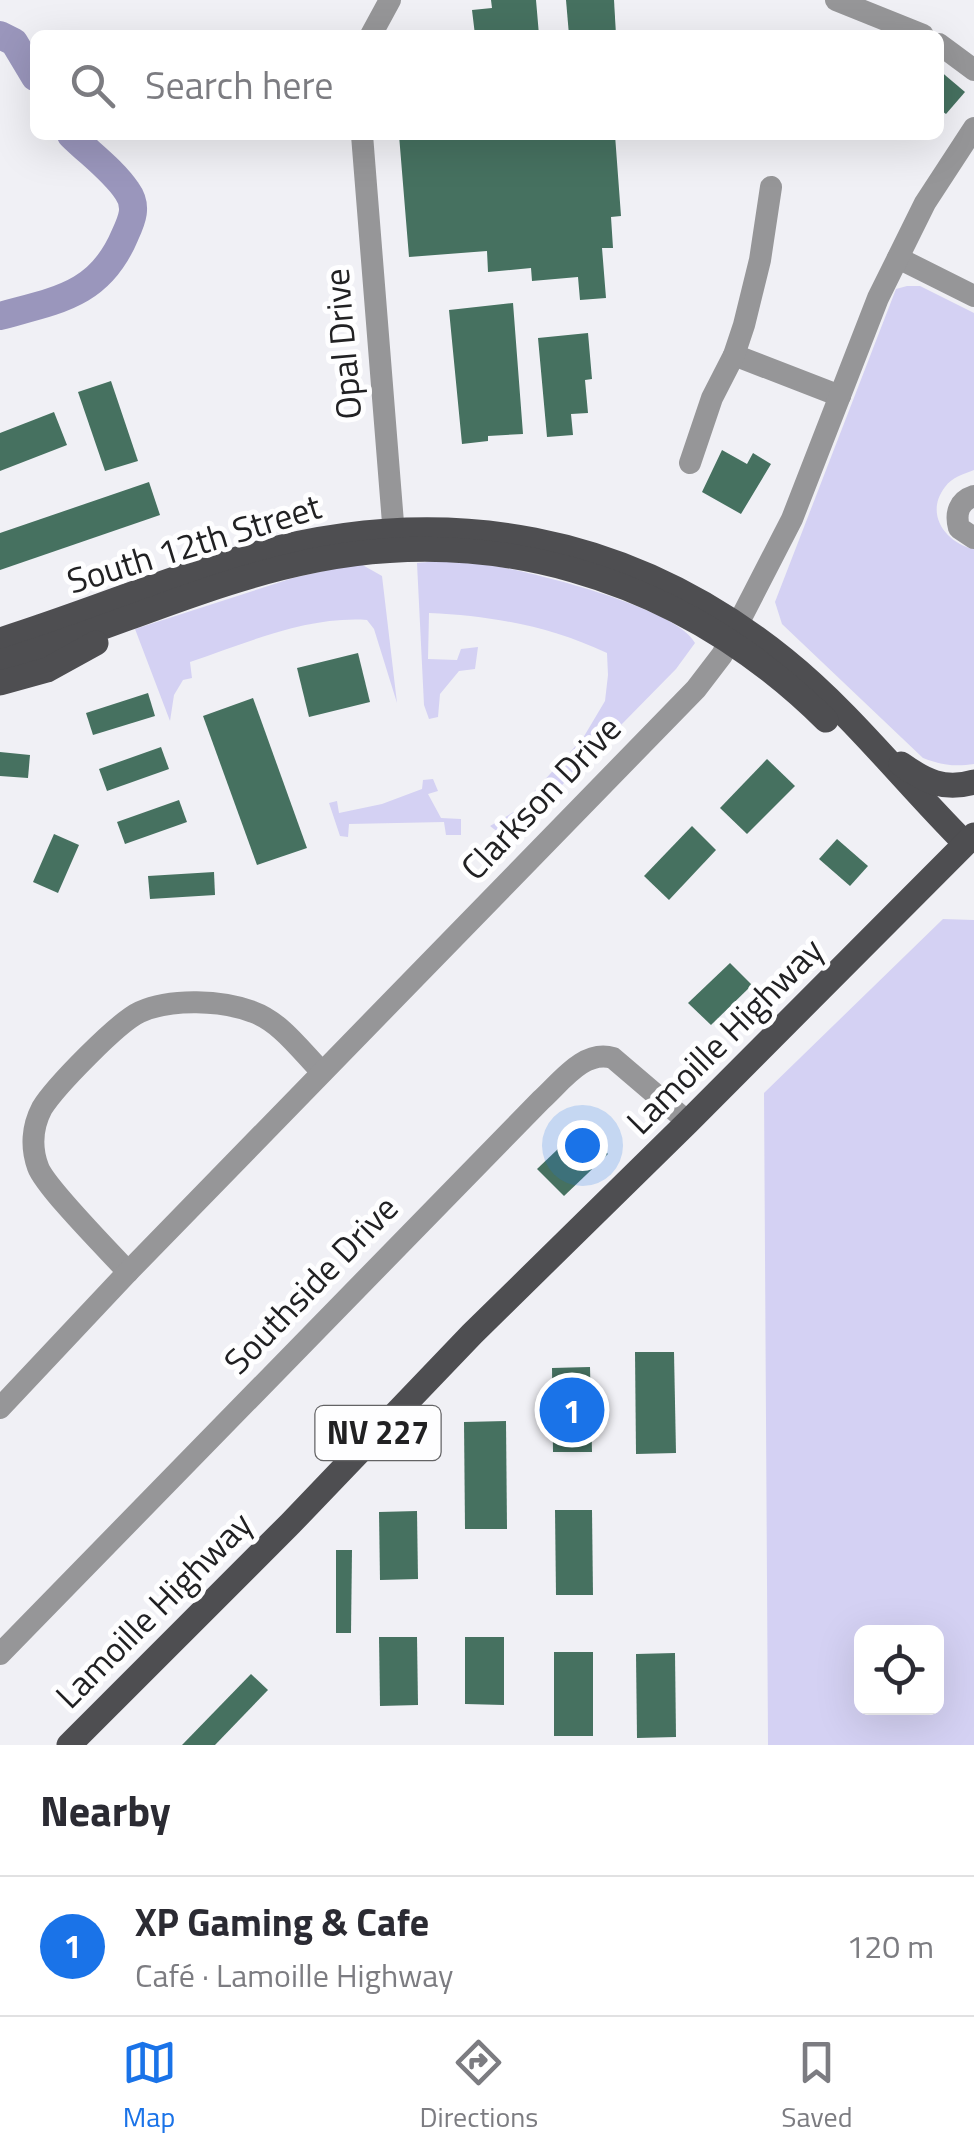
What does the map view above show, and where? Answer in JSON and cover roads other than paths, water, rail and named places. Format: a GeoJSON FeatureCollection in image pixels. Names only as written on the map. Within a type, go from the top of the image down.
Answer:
{"type":"FeatureCollection","features":[{"type":"Feature","properties":{"kind":"main road","name":"South 12th Street"},"geometry":{"type":"LineString","coordinates":[[0,662],[277,569],[356,552],[394,538]]}},
{"type":"Feature","properties":{"kind":"main road","name":"South 12th Street"},"geometry":{"type":"LineString","coordinates":[[0,640],[258,553],[320,539],[394,538],[578,570],[664,603],[786,660],[965,842]]}},
{"type":"Feature","properties":{"kind":"main road"},"geometry":{"type":"LineString","coordinates":[[0,683],[34,675],[68,660],[106,637],[121,622]]}},
{"type":"Feature","properties":{"kind":"main road","name":"South 12th Street"},"geometry":{"type":"LineString","coordinates":[[733,633],[965,842]]}},
{"type":"Feature","properties":{"kind":"main road"},"geometry":{"type":"LineString","coordinates":[[845,718],[921,778],[954,787],[974,782]]}},
{"type":"Feature","properties":{"kind":"main road","name":"Lamoille Highway"},"geometry":{"type":"LineString","coordinates":[[69,1745],[290,1524],[472,1334],[965,842],[974,815]]}},
{"type":"Feature","properties":{"kind":"street"},"geometry":{"type":"LineString","coordinates":[[374,30],[390,0]]}},
{"type":"Feature","properties":{"kind":"street"},"geometry":{"type":"LineString","coordinates":[[836,0],[878,7],[915,30]]}},
{"type":"Feature","properties":{"kind":"street"},"geometry":{"type":"LineString","coordinates":[[944,48],[974,70]]}},
{"type":"Feature","properties":{"kind":"street","name":"Clarkson Drive"},"geometry":{"type":"LineString","coordinates":[[0,1408],[696,689],[733,633],[792,519],[878,298],[925,203],[974,128]]}},
{"type":"Feature","properties":{"kind":"street","name":"Opal Drive"},"geometry":{"type":"LineString","coordinates":[[362,140],[394,538]]}},
{"type":"Feature","properties":{"kind":"street"},"geometry":{"type":"LineString","coordinates":[[690,463],[712,398],[734,355],[760,260],[770,187]]}},
{"type":"Feature","properties":{"kind":"street"},"geometry":{"type":"LineString","coordinates":[[898,258],[974,296]]}},
{"type":"Feature","properties":{"kind":"street"},"geometry":{"type":"LineString","coordinates":[[734,355],[840,396]]}},
{"type":"Feature","properties":{"kind":"street"},"geometry":{"type":"LineString","coordinates":[[974,496],[964,500],[957,513],[959,528],[974,538]]}},
{"type":"Feature","properties":{"kind":"street"},"geometry":{"type":"LineString","coordinates":[[128,1272],[39,1172],[33,1148],[34,1127],[43,1108],[124,1021],[143,1010],[172,1004],[242,1008],[277,1025],[322,1072]]}},
{"type":"Feature","properties":{"kind":"street","name":"Southside Drive"},"geometry":{"type":"LineString","coordinates":[[0,1654],[527,1114],[588,1057],[601,1054],[613,1058],[688,1122]]}},
{"type":"Feature","properties":{"kind":"waterway"},"geometry":{"type":"LineString","coordinates":[[0,35],[14,42],[30,69]]}},
{"type":"Feature","properties":{"kind":"waterway"},"geometry":{"type":"LineString","coordinates":[[0,316],[58,299],[90,283],[115,255],[130,224],[133,208],[127,191],[76,140]]}},
{"type":"Feature","properties":{"kind":"place","name":"XP Gaming & Cafe"},"geometry":{"type":"Point","coordinates":[572,1410]}}]}
